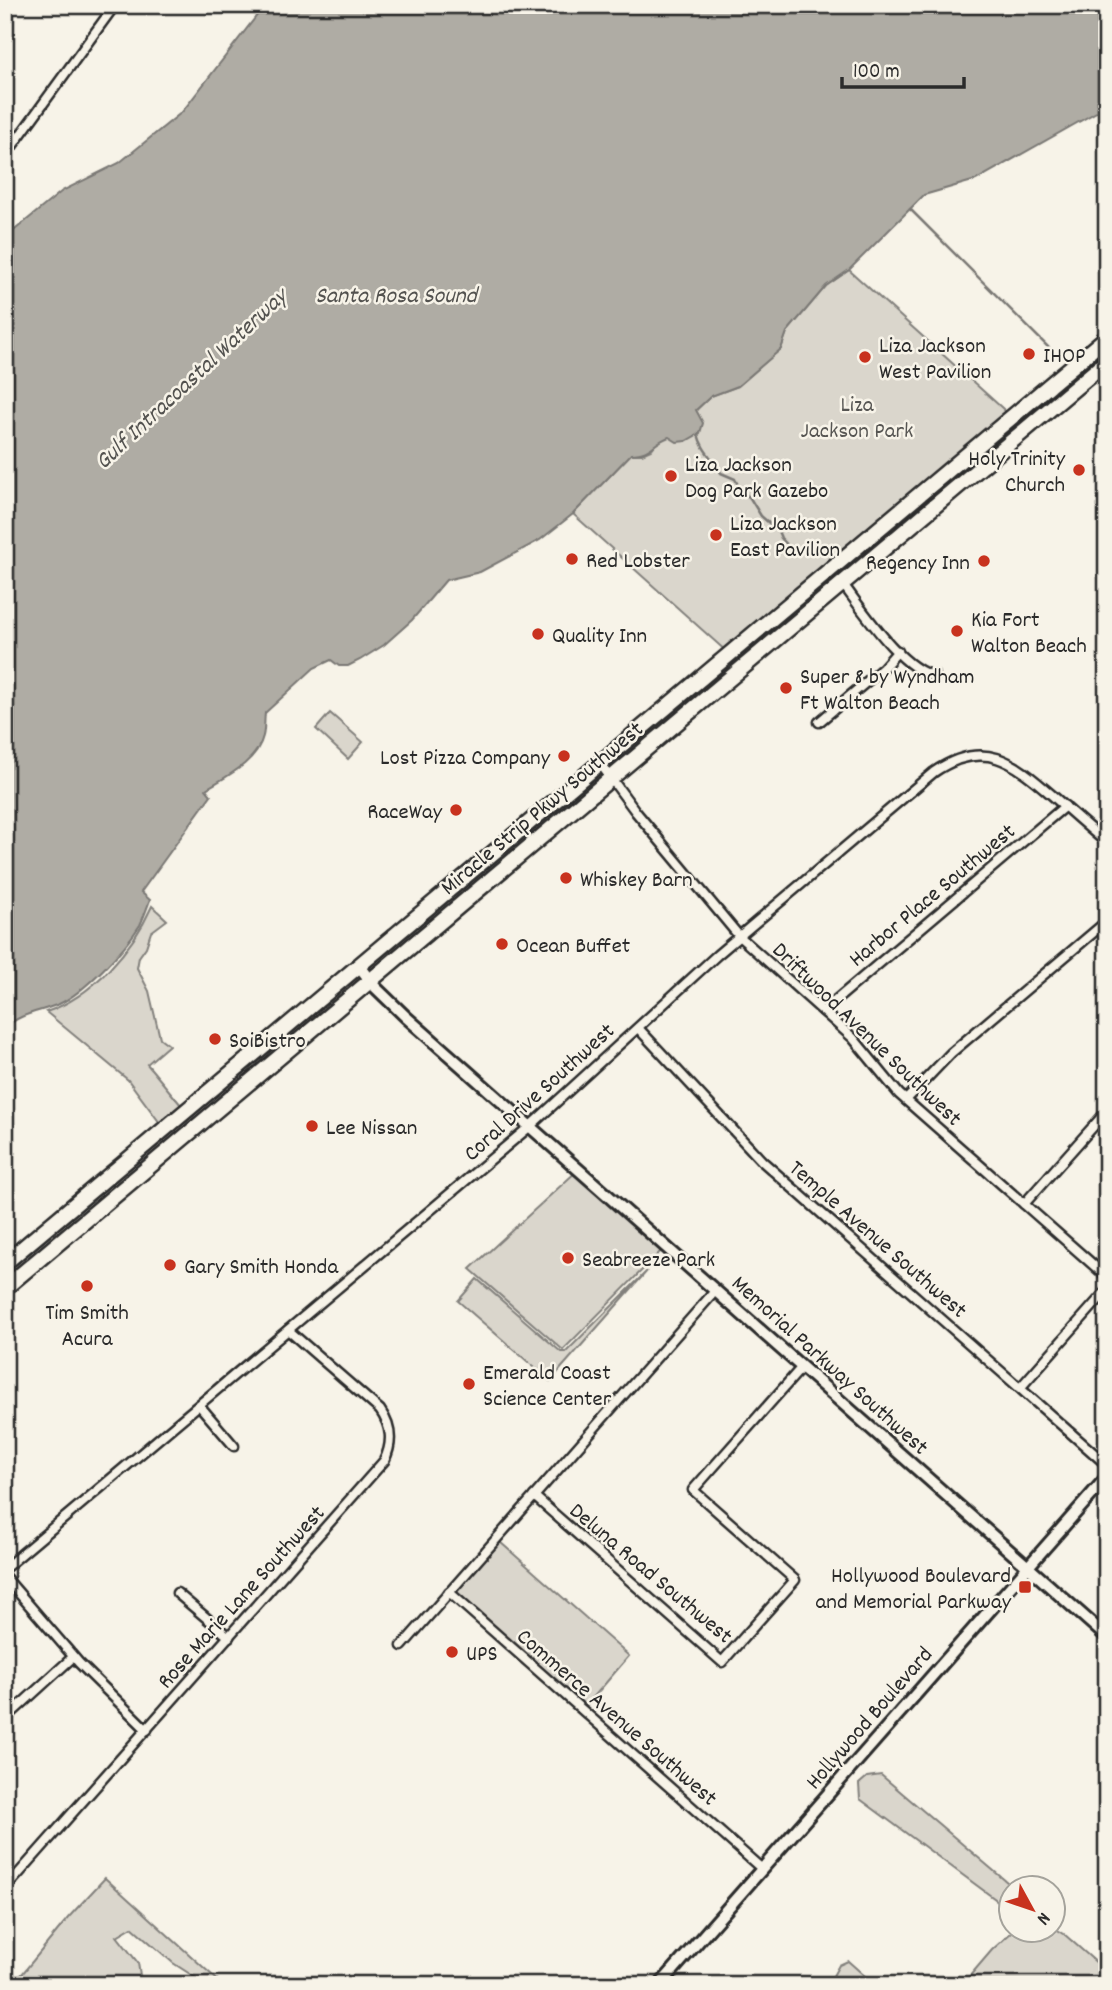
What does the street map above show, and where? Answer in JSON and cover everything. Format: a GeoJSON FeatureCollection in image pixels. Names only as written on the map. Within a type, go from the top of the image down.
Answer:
{"type":"FeatureCollection","features":[{"type":"Feature","properties":{"kind":"highway","name":"Miracle Strip Pkwy Southwest"},"geometry":{"type":"LineString","coordinates":[[5,1263],[1107,337]]}},
{"type":"Feature","properties":{"kind":"highway","name":"Miracle Strip Pkwy Southwest"},"geometry":{"type":"LineString","coordinates":[[5,1288],[1107,361]]}},
{"type":"Feature","properties":{"kind":"street"},"geometry":{"type":"LineString","coordinates":[[5,156],[115,5]]}},
{"type":"Feature","properties":{"kind":"street"},"geometry":{"type":"LineString","coordinates":[[842,583],[885,639],[925,674],[935,676]]}},
{"type":"Feature","properties":{"kind":"street"},"geometry":{"type":"LineString","coordinates":[[819,722],[898,651]]}},
{"type":"Feature","properties":{"kind":"street","name":"Coral Drive Southwest"},"geometry":{"type":"LineString","coordinates":[[5,1568],[530,1126],[739,936],[934,772],[957,758],[985,755],[1006,760],[1026,772],[1107,843]]}},
{"type":"Feature","properties":{"kind":"street","name":"Driftwood Avenue Southwest"},"geometry":{"type":"LineString","coordinates":[[599,762],[636,812],[739,936],[863,1049],[906,1100],[1107,1277]]}},
{"type":"Feature","properties":{"kind":"street","name":"Harbor Place Southwest"},"geometry":{"type":"LineString","coordinates":[[823,1011],[1065,806]]}},
{"type":"Feature","properties":{"kind":"street"},"geometry":{"type":"LineString","coordinates":[[906,1100],[951,1053],[1107,921]]}},
{"type":"Feature","properties":{"kind":"street","name":"Memorial Parkway Southwest"},"geometry":{"type":"LineString","coordinates":[[359,966],[406,1017],[1107,1637]]}},
{"type":"Feature","properties":{"kind":"street","name":"Temple Avenue Southwest"},"geometry":{"type":"LineString","coordinates":[[638,1028],[762,1161],[1107,1465]]}},
{"type":"Feature","properties":{"kind":"street"},"geometry":{"type":"LineString","coordinates":[[1024,1204],[1107,1111]]}},
{"type":"Feature","properties":{"kind":"street"},"geometry":{"type":"LineString","coordinates":[[402,1646],[716,1290]]}},
{"type":"Feature","properties":{"kind":"street"},"geometry":{"type":"LineString","coordinates":[[1020,1388],[1107,1290]]}},
{"type":"Feature","properties":{"kind":"street","name":"Rose Marie Lane Southwest"},"geometry":{"type":"LineString","coordinates":[[5,1889],[384,1461],[391,1442],[389,1426],[380,1410],[288,1330]]}},
{"type":"Feature","properties":{"kind":"street","name":"Deluna Road Southwest"},"geometry":{"type":"LineString","coordinates":[[534,1496],[722,1662],[795,1580],[693,1490],[802,1367]]}},
{"type":"Feature","properties":{"kind":"street"},"geometry":{"type":"LineString","coordinates":[[199,1405],[234,1446]]}},
{"type":"Feature","properties":{"kind":"street","name":"Hollywood Boulevard"},"geometry":{"type":"LineString","coordinates":[[660,1985],[1107,1477]]}},
{"type":"Feature","properties":{"kind":"street"},"geometry":{"type":"LineString","coordinates":[[5,1577],[73,1657],[147,1730]]}},
{"type":"Feature","properties":{"kind":"street","name":"Commerce Avenue Southwest"},"geometry":{"type":"LineString","coordinates":[[449,1592],[762,1869]]}},
{"type":"Feature","properties":{"kind":"street"},"geometry":{"type":"LineString","coordinates":[[177,1593],[229,1637]]}},
{"type":"Feature","properties":{"kind":"street"},"geometry":{"type":"LineString","coordinates":[[5,1719],[73,1657]]}},
{"type":"Feature","properties":{"kind":"green space","name":"Liza Jackson Park"},"geometry":{"type":"Polygon","coordinates":[[[849,270],[1012,417],[728,653],[573,514],[631,454],[642,454],[651,450],[711,396],[738,386],[781,349],[787,332],[826,286],[849,270]]]}},
{"type":"Feature","properties":{"kind":"green space"},"geometry":{"type":"Polygon","coordinates":[[[330,713],[363,742],[348,759],[316,729],[330,713]]]}},
{"type":"Feature","properties":{"kind":"green space"},"geometry":{"type":"Polygon","coordinates":[[[152,906],[167,920],[151,932],[139,957],[137,968],[149,991],[160,1038],[169,1045],[147,1064],[181,1105],[160,1123],[128,1080],[46,1012],[79,995],[109,970],[134,939],[152,906]]]}},
{"type":"Feature","properties":{"kind":"green space","name":"Seabreeze Park"},"geometry":{"type":"Polygon","coordinates":[[[579,1169],[666,1246],[563,1350],[470,1269],[579,1169]]]}},
{"type":"Feature","properties":{"kind":"green space"},"geometry":{"type":"Polygon","coordinates":[[[647,1271],[550,1381],[458,1301],[477,1279],[561,1352],[566,1352],[647,1271]]]}},
{"type":"Feature","properties":{"kind":"green space"},"geometry":{"type":"Polygon","coordinates":[[[500,1542],[629,1656],[585,1707],[455,1592],[500,1542]]]}},
{"type":"Feature","properties":{"kind":"green space"},"geometry":{"type":"Polygon","coordinates":[[[881,1775],[998,1874],[996,1900],[860,1799],[859,1784],[867,1777],[881,1775]]]}},
{"type":"Feature","properties":{"kind":"green space"},"geometry":{"type":"Polygon","coordinates":[[[105,1878],[223,1985],[207,1985],[173,1963],[132,1927],[117,1936],[138,1963],[141,1982],[139,1985],[13,1985],[105,1878]]]}},
{"type":"Feature","properties":{"kind":"green space"},"geometry":{"type":"Polygon","coordinates":[[[1066,1936],[1107,1972],[1107,1985],[962,1985],[999,1944],[1066,1944],[1066,1936]]]}},
{"type":"Feature","properties":{"kind":"green space"},"geometry":{"type":"Polygon","coordinates":[[[848,1961],[875,1985],[831,1985],[829,1983],[839,1965],[848,1961]]]}},
{"type":"Feature","properties":{"kind":"water","name":"Santa Rosa Sound"},"geometry":{"type":"Polygon","coordinates":[[[265,5],[1107,5],[1107,106],[976,180],[924,195],[849,270],[826,286],[787,332],[781,349],[738,386],[711,396],[696,410],[703,423],[700,433],[686,441],[677,442],[669,437],[648,450],[631,454],[573,514],[540,540],[480,572],[446,580],[412,620],[384,645],[360,660],[348,666],[339,666],[331,660],[314,668],[265,713],[260,745],[248,761],[206,789],[211,795],[141,892],[150,900],[140,925],[125,946],[81,990],[59,1004],[24,1016],[5,1028],[5,238],[62,191],[119,163],[182,112],[265,5]]]}},
{"type":"Feature","properties":{"kind":"waterway"},"geometry":{"type":"LineString","coordinates":[[910,209],[1049,348]]}},
{"type":"Feature","properties":{"kind":"waterway"},"geometry":{"type":"LineString","coordinates":[[698,434],[721,473],[735,479],[761,516],[778,531],[794,552]]}},
{"type":"Feature","properties":{"kind":"place","name":"IHOP"},"geometry":{"type":"Point","coordinates":[1029,354]}},
{"type":"Feature","properties":{"kind":"place","name":"Liza Jackson West Pavilion"},"geometry":{"type":"Point","coordinates":[865,357]}},
{"type":"Feature","properties":{"kind":"place","name":"Holy Trinity Church"},"geometry":{"type":"Point","coordinates":[1079,470]}},
{"type":"Feature","properties":{"kind":"place","name":"Liza Jackson Dog Park Gazebo"},"geometry":{"type":"Point","coordinates":[671,476]}},
{"type":"Feature","properties":{"kind":"place","name":"Liza Jackson East Pavilion"},"geometry":{"type":"Point","coordinates":[716,535]}},
{"type":"Feature","properties":{"kind":"place","name":"Red Lobster"},"geometry":{"type":"Point","coordinates":[572,559]}},
{"type":"Feature","properties":{"kind":"place","name":"Regency Inn"},"geometry":{"type":"Point","coordinates":[984,561]}},
{"type":"Feature","properties":{"kind":"place","name":"Kia Fort Walton Beach"},"geometry":{"type":"Point","coordinates":[957,631]}},
{"type":"Feature","properties":{"kind":"place","name":"Quality Inn"},"geometry":{"type":"Point","coordinates":[538,634]}},
{"type":"Feature","properties":{"kind":"place","name":"Super 8 by Wyndham Ft Walton Beach"},"geometry":{"type":"Point","coordinates":[786,688]}},
{"type":"Feature","properties":{"kind":"place","name":"Lost Pizza Company"},"geometry":{"type":"Point","coordinates":[564,756]}},
{"type":"Feature","properties":{"kind":"place","name":"RaceWay"},"geometry":{"type":"Point","coordinates":[456,810]}},
{"type":"Feature","properties":{"kind":"place","name":"Whiskey Barn"},"geometry":{"type":"Point","coordinates":[566,878]}},
{"type":"Feature","properties":{"kind":"place","name":"Ocean Buffet"},"geometry":{"type":"Point","coordinates":[502,944]}},
{"type":"Feature","properties":{"kind":"place","name":"SoiBistro"},"geometry":{"type":"Point","coordinates":[215,1039]}},
{"type":"Feature","properties":{"kind":"place","name":"Lee Nissan"},"geometry":{"type":"Point","coordinates":[312,1126]}},
{"type":"Feature","properties":{"kind":"place","name":"Seabreeze Park"},"geometry":{"type":"Point","coordinates":[568,1258]}},
{"type":"Feature","properties":{"kind":"place","name":"Gary Smith Honda"},"geometry":{"type":"Point","coordinates":[170,1265]}},
{"type":"Feature","properties":{"kind":"place","name":"Tim Smith Acura"},"geometry":{"type":"Point","coordinates":[87,1286]}},
{"type":"Feature","properties":{"kind":"place","name":"Emerald Coast Science Center"},"geometry":{"type":"Point","coordinates":[469,1384]}},
{"type":"Feature","properties":{"kind":"place","name":"Hollywood Boulevard and Memorial Parkway"},"geometry":{"type":"Point","coordinates":[1025,1587]}},
{"type":"Feature","properties":{"kind":"place","name":"UPS"},"geometry":{"type":"Point","coordinates":[452,1652]}},
{"type":"Feature","properties":{"kind":"water label","name":"Gulf Intracoastal Waterway"},"geometry":{"type":"Point","coordinates":[190,378]}}]}
